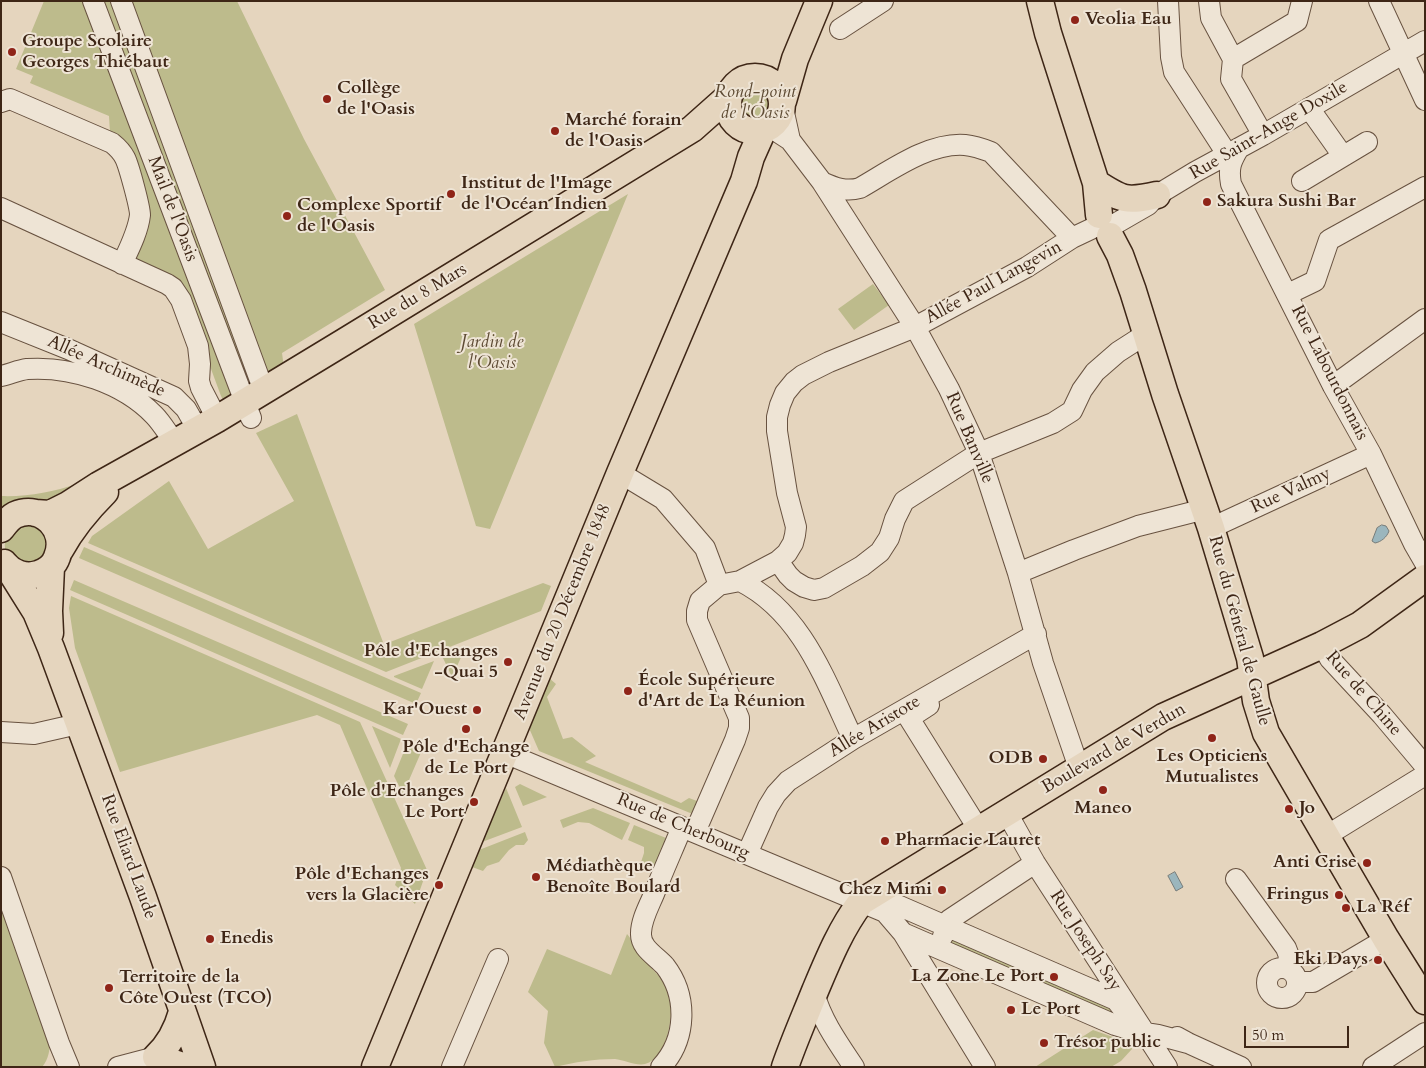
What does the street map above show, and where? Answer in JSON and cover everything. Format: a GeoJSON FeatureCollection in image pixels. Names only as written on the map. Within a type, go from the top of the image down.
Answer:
{"type":"FeatureCollection","features":[{"type":"Feature","properties":{"kind":"main road","name":"Avenue du 20 Décembre 1848"},"geometry":{"type":"LineString","coordinates":[[375,1067],[620,473],[744,181],[751,157],[819,1]]}},
{"type":"Feature","properties":{"kind":"main road","name":"Rue du Général de Gaulle"},"geometry":{"type":"LineString","coordinates":[[1040,1],[1048,33],[1096,183],[1097,228],[1120,255],[1133,291],[1208,519],[1248,654],[1256,701],[1266,733],[1386,939],[1425,1001]]}},
{"type":"Feature","properties":{"kind":"main road","name":"Avenue du 20 Décembre 1848"},"geometry":{"type":"LineString","coordinates":[[765,78],[781,73],[795,59]]}},
{"type":"Feature","properties":{"kind":"main road"},"geometry":{"type":"LineString","coordinates":[[757,76],[765,78],[778,88],[767,122],[729,111],[728,97],[740,80],[757,76]]}},
{"type":"Feature","properties":{"kind":"main road","name":"Rue du 8 Mars"},"geometry":{"type":"LineString","coordinates":[[13,518],[50,514],[207,424],[253,403],[692,129],[728,97]]}},
{"type":"Feature","properties":{"kind":"main road","name":"Rue du 8 Mars"},"geometry":{"type":"LineString","coordinates":[[692,129],[710,123],[726,121],[767,122]]}},
{"type":"Feature","properties":{"kind":"main road"},"geometry":{"type":"LineString","coordinates":[[1096,183],[1117,196],[1128,199],[1138,200],[1157,195]]}},
{"type":"Feature","properties":{"kind":"main road","name":"Rue du 8 Mars"},"geometry":{"type":"LineString","coordinates":[[55,559],[67,537],[88,509],[104,493],[142,462]]}},
{"type":"Feature","properties":{"kind":"main road"},"geometry":{"type":"LineString","coordinates":[[5,564],[16,573],[25,576],[43,572],[55,559],[60,540],[58,531],[44,517],[13,518]]}},
{"type":"Feature","properties":{"kind":"main road","name":"Rue Eliard Laude"},"geometry":{"type":"LineString","coordinates":[[51,648],[48,612],[55,559]]}},
{"type":"Feature","properties":{"kind":"main road","name":"Rue Eliard Laude"},"geometry":{"type":"LineString","coordinates":[[5,564],[36,612],[51,648],[143,897],[182,1012],[185,1060]]}},
{"type":"Feature","properties":{"kind":"main road","name":"Boulevard de Verdun"},"geometry":{"type":"LineString","coordinates":[[861,902],[1163,717],[1322,645],[1360,625],[1425,578]]}},
{"type":"Feature","properties":{"kind":"main road"},"geometry":{"type":"LineString","coordinates":[[785,1067],[824,970],[848,921],[861,902]]}},
{"type":"Feature","properties":{"kind":"main road"},"geometry":{"type":"LineString","coordinates":[[182,1012],[168,1044],[185,1060]]}},
{"type":"Feature","properties":{"kind":"street","name":"Mail de l'Oasis"},"geometry":{"type":"LineString","coordinates":[[93,1],[253,403]]}},
{"type":"Feature","properties":{"kind":"street","name":"Mail de l'Oasis"},"geometry":{"type":"LineString","coordinates":[[122,1],[253,403]]}},
{"type":"Feature","properties":{"kind":"street"},"geometry":{"type":"LineString","coordinates":[[840,29],[883,1]]}},
{"type":"Feature","properties":{"kind":"street"},"geometry":{"type":"LineString","coordinates":[[1168,1],[1171,57],[1174,72],[1233,151],[1229,174],[1231,184]]}},
{"type":"Feature","properties":{"kind":"street"},"geometry":{"type":"LineString","coordinates":[[1209,1],[1211,18],[1233,59],[1231,79],[1263,135]]}},
{"type":"Feature","properties":{"kind":"street"},"geometry":{"type":"LineString","coordinates":[[1233,59],[1297,21],[1302,1]]}},
{"type":"Feature","properties":{"kind":"street"},"geometry":{"type":"LineString","coordinates":[[1380,1],[1425,100]]}},
{"type":"Feature","properties":{"kind":"street","name":"Rue Saint-Ange Doxile"},"geometry":{"type":"LineString","coordinates":[[1097,228],[1148,204],[1157,195],[1194,172],[1263,135],[1425,41]]}},
{"type":"Feature","properties":{"kind":"street"},"geometry":{"type":"LineString","coordinates":[[1,102],[10,99],[26,105],[112,143],[119,149],[125,159],[140,208],[138,224],[122,264]]}},
{"type":"Feature","properties":{"kind":"street"},"geometry":{"type":"LineString","coordinates":[[1309,108],[1344,156]]}},
{"type":"Feature","properties":{"kind":"street","name":"Rue Banville"},"geometry":{"type":"LineString","coordinates":[[767,122],[822,182],[915,327],[949,388],[979,453],[1018,573],[1043,663],[1079,768]]}},
{"type":"Feature","properties":{"kind":"street"},"geometry":{"type":"LineString","coordinates":[[1302,181],[1367,142]]}},
{"type":"Feature","properties":{"kind":"street"},"geometry":{"type":"LineString","coordinates":[[822,182],[841,189],[854,190],[921,154],[943,146],[964,145],[978,147],[991,152],[1097,228]]}},
{"type":"Feature","properties":{"kind":"street"},"geometry":{"type":"LineString","coordinates":[[1194,172],[1216,172],[1231,184]]}},
{"type":"Feature","properties":{"kind":"street","name":"Rue Labourdonnais"},"geometry":{"type":"LineString","coordinates":[[1231,184],[1333,386],[1371,454],[1425,563]]}},
{"type":"Feature","properties":{"kind":"street"},"geometry":{"type":"LineString","coordinates":[[1288,294],[1315,281],[1329,240],[1425,187]]}},
{"type":"Feature","properties":{"kind":"street"},"geometry":{"type":"LineString","coordinates":[[1,208],[167,284],[178,294],[198,346],[199,381],[207,424]]}},
{"type":"Feature","properties":{"kind":"street","name":"Allée Paul Langevin"},"geometry":{"type":"LineString","coordinates":[[778,561],[787,553],[793,543],[796,527],[787,493],[777,431],[777,417],[785,393],[794,382],[803,375],[829,362],[915,327],[1097,228]]}},
{"type":"Feature","properties":{"kind":"street"},"geometry":{"type":"LineString","coordinates":[[1333,386],[1425,319]]}},
{"type":"Feature","properties":{"kind":"street","name":"Allée Archimède"},"geometry":{"type":"LineString","coordinates":[[1,322],[174,397],[186,409],[207,424]]}},
{"type":"Feature","properties":{"kind":"street"},"geometry":{"type":"LineString","coordinates":[[661,1067],[668,1060],[677,1042],[682,1022],[680,995],[666,967],[644,945],[641,939],[641,932],[645,916],[735,740],[739,728],[739,718],[734,705],[697,620],[700,601],[719,585],[740,581],[778,561],[794,581],[804,588],[814,590],[824,588],[862,566],[880,552],[889,538],[895,519],[904,501],[979,453],[1053,423],[1072,411],[1082,390],[1095,372],[1118,352],[1146,334]]}},
{"type":"Feature","properties":{"kind":"street"},"geometry":{"type":"LineString","coordinates":[[1,376],[26,370],[55,369],[83,375],[108,384],[136,399],[156,416],[175,443]]}},
{"type":"Feature","properties":{"kind":"street","name":"Rue Valmy"},"geometry":{"type":"LineString","coordinates":[[1018,573],[1138,526],[1208,519],[1371,454]]}},
{"type":"Feature","properties":{"kind":"street"},"geometry":{"type":"LineString","coordinates":[[620,473],[663,499],[706,548],[719,585]]}},
{"type":"Feature","properties":{"kind":"street"},"geometry":{"type":"LineString","coordinates":[[740,581],[771,601],[797,630],[818,662],[853,739]]}},
{"type":"Feature","properties":{"kind":"street","name":"Allée Aristote"},"geometry":{"type":"LineString","coordinates":[[747,854],[776,794],[788,781],[853,739],[1036,634]]}},
{"type":"Feature","properties":{"kind":"street","name":"Rue de Chine"},"geometry":{"type":"LineString","coordinates":[[1322,645],[1330,659],[1382,715],[1425,766]]}},
{"type":"Feature","properties":{"kind":"street"},"geometry":{"type":"LineString","coordinates":[[943,696],[909,718],[979,830]]}},
{"type":"Feature","properties":{"kind":"street"},"geometry":{"type":"LineString","coordinates":[[1,732],[34,734],[78,724]]}},
{"type":"Feature","properties":{"kind":"street","name":"Rue de Cherbourg"},"geometry":{"type":"LineString","coordinates":[[505,753],[885,912],[903,933],[985,1067]]}},
{"type":"Feature","properties":{"kind":"street"},"geometry":{"type":"LineString","coordinates":[[1326,836],[1425,775]]}},
{"type":"Feature","properties":{"kind":"street","name":"Rue Joseph Say"},"geometry":{"type":"LineString","coordinates":[[1007,812],[1126,1010],[1146,1034],[1167,1067]]}},
{"type":"Feature","properties":{"kind":"street"},"geometry":{"type":"LineString","coordinates":[[938,948],[949,920],[1036,863]]}},
{"type":"Feature","properties":{"kind":"street"},"geometry":{"type":"LineString","coordinates":[[1,877],[69,1067]]}},
{"type":"Feature","properties":{"kind":"street"},"geometry":{"type":"LineString","coordinates":[[1236,880],[1286,948],[1292,975],[1313,982],[1386,939]]}},
{"type":"Feature","properties":{"kind":"street"},"geometry":{"type":"LineString","coordinates":[[895,904],[1116,1000],[1126,1010],[1149,1023],[1241,1067]]}},
{"type":"Feature","properties":{"kind":"street"},"geometry":{"type":"LineString","coordinates":[[903,933],[1115,1025],[1188,1043]]}},
{"type":"Feature","properties":{"kind":"street"},"geometry":{"type":"LineString","coordinates":[[452,1067],[498,959]]}},
{"type":"Feature","properties":{"kind":"street"},"geometry":{"type":"LineString","coordinates":[[814,993],[829,1028],[854,1067]]}},
{"type":"Feature","properties":{"kind":"street"},"geometry":{"type":"LineString","coordinates":[[799,1029],[808,1023],[829,1028]]}},
{"type":"Feature","properties":{"kind":"street"},"geometry":{"type":"LineString","coordinates":[[1373,1067],[1425,1033]]}},
{"type":"Feature","properties":{"kind":"street"},"geometry":{"type":"LineString","coordinates":[[118,1067],[185,1060]]}},
{"type":"Feature","properties":{"kind":"green space"},"geometry":{"type":"Polygon","coordinates":[[[44,1],[237,1],[304,139],[385,290],[282,353],[284,368],[225,404],[180,285],[134,263],[144,236],[110,133],[109,116],[30,83],[33,76],[16,69],[44,1]]]}},
{"type":"Feature","properties":{"kind":"green space","name":"Rond-point de l'Oasis"},"geometry":{"type":"Polygon","coordinates":[[[757,76],[768,80],[778,88],[776,122],[760,130],[750,131],[742,128],[735,122],[730,114],[729,106],[736,85],[746,78],[757,76]]]}},
{"type":"Feature","properties":{"kind":"green space","name":"Jardin de l'Oasis"},"geometry":{"type":"Polygon","coordinates":[[[628,194],[490,529],[476,526],[414,324],[628,194]]]}},
{"type":"Feature","properties":{"kind":"green space"},"geometry":{"type":"Polygon","coordinates":[[[873,284],[889,305],[854,330],[838,309],[873,284]]]}},
{"type":"Feature","properties":{"kind":"green space"},"geometry":{"type":"Polygon","coordinates":[[[297,414],[383,642],[369,648],[372,649],[543,583],[551,586],[541,611],[386,672],[88,543],[92,536],[169,481],[208,549],[294,501],[256,433],[297,414]]]}},
{"type":"Feature","properties":{"kind":"green space"},"geometry":{"type":"Polygon","coordinates":[[[77,484],[56,506],[1,511],[1,496],[40,493],[77,484]]]}},
{"type":"Feature","properties":{"kind":"green space"},"geometry":{"type":"Polygon","coordinates":[[[35,520],[53,544],[36,568],[7,556],[5,550],[7,533],[35,520]]]}},
{"type":"Feature","properties":{"kind":"green space"},"geometry":{"type":"Polygon","coordinates":[[[84,547],[421,693],[416,704],[79,558],[84,547]]]}},
{"type":"Feature","properties":{"kind":"green space"},"geometry":{"type":"Polygon","coordinates":[[[74,580],[408,724],[403,735],[70,590],[74,580]]]}},
{"type":"Feature","properties":{"kind":"green space"},"geometry":{"type":"Polygon","coordinates":[[[71,596],[360,722],[427,870],[415,904],[395,885],[401,868],[340,725],[317,715],[120,772],[75,648],[69,608],[71,596]]]}},
{"type":"Feature","properties":{"kind":"green space"},"geometry":{"type":"Polygon","coordinates":[[[464,651],[452,677],[443,658],[464,651]]]}},
{"type":"Feature","properties":{"kind":"green space"},"geometry":{"type":"Polygon","coordinates":[[[434,661],[422,689],[394,677],[394,676],[434,661]]]}},
{"type":"Feature","properties":{"kind":"green space"},"geometry":{"type":"Polygon","coordinates":[[[549,678],[556,684],[547,697],[563,739],[572,737],[596,756],[585,762],[681,803],[689,798],[697,801],[699,806],[695,815],[539,751],[529,728],[549,678]]]}},
{"type":"Feature","properties":{"kind":"green space"},"geometry":{"type":"Polygon","coordinates":[[[372,726],[401,739],[390,768],[372,726]]]}},
{"type":"Feature","properties":{"kind":"green space"},"geometry":{"type":"Polygon","coordinates":[[[407,744],[422,750],[403,794],[394,776],[407,744]]]}},
{"type":"Feature","properties":{"kind":"green space"},"geometry":{"type":"Polygon","coordinates":[[[520,784],[547,797],[523,806],[515,787],[520,784]]]}},
{"type":"Feature","properties":{"kind":"green space"},"geometry":{"type":"Polygon","coordinates":[[[506,788],[522,827],[482,842],[506,788]]]}},
{"type":"Feature","properties":{"kind":"green space"},"geometry":{"type":"Polygon","coordinates":[[[593,808],[630,823],[622,840],[589,823],[578,822],[563,828],[560,820],[593,808]]]}},
{"type":"Feature","properties":{"kind":"green space"},"geometry":{"type":"Polygon","coordinates":[[[634,825],[666,838],[652,871],[644,867],[641,862],[644,847],[628,840],[634,825]]]}},
{"type":"Feature","properties":{"kind":"green space"},"geometry":{"type":"Polygon","coordinates":[[[525,832],[528,840],[524,845],[516,845],[499,862],[487,866],[483,871],[472,867],[479,850],[525,832]]]}},
{"type":"Feature","properties":{"kind":"green space"},"geometry":{"type":"Polygon","coordinates":[[[1,903],[50,1039],[49,1054],[42,1067],[1,1067],[1,903]]]}},
{"type":"Feature","properties":{"kind":"green space"},"geometry":{"type":"Polygon","coordinates":[[[952,933],[1114,1002],[1108,1016],[947,947],[952,933]]]}},
{"type":"Feature","properties":{"kind":"green space"},"geometry":{"type":"Polygon","coordinates":[[[627,934],[637,951],[659,976],[669,993],[671,1001],[670,1022],[664,1044],[653,1060],[645,1064],[607,1059],[555,1067],[544,1043],[548,1011],[528,992],[547,949],[611,975],[627,934]]]}},
{"type":"Feature","properties":{"kind":"green space"},"geometry":{"type":"Polygon","coordinates":[[[1093,1030],[1130,1043],[1132,1049],[1121,1061],[1111,1067],[1035,1067],[1093,1030]]]}},
{"type":"Feature","properties":{"kind":"water"},"geometry":{"type":"Polygon","coordinates":[[[1382,525],[1386,526],[1389,531],[1384,539],[1375,543],[1372,541],[1377,528],[1382,525]]]}},
{"type":"Feature","properties":{"kind":"water"},"geometry":{"type":"Polygon","coordinates":[[[1175,872],[1183,887],[1176,891],[1168,876],[1175,872]]]}},
{"type":"Feature","properties":{"kind":"place","name":"Veolia Eau"},"geometry":{"type":"Point","coordinates":[1075,20]}},
{"type":"Feature","properties":{"kind":"place","name":"Groupe Scolaire Georges Thiébaut"},"geometry":{"type":"Point","coordinates":[12,52]}},
{"type":"Feature","properties":{"kind":"place","name":"Collège de l'Oasis"},"geometry":{"type":"Point","coordinates":[327,99]}},
{"type":"Feature","properties":{"kind":"place","name":"Marché forain de l'Oasis"},"geometry":{"type":"Point","coordinates":[555,131]}},
{"type":"Feature","properties":{"kind":"place","name":"Institut de l'Image de l'Océan Indien"},"geometry":{"type":"Point","coordinates":[451,194]}},
{"type":"Feature","properties":{"kind":"place","name":"Sakura Sushi Bar"},"geometry":{"type":"Point","coordinates":[1207,202]}},
{"type":"Feature","properties":{"kind":"place","name":"Complexe Sportif de l'Oasis"},"geometry":{"type":"Point","coordinates":[287,216]}},
{"type":"Feature","properties":{"kind":"place","name":"Pôle d'Echanges -Quai 5"},"geometry":{"type":"Point","coordinates":[508,662]}},
{"type":"Feature","properties":{"kind":"place","name":"École Supérieure d'Art de La Réunion"},"geometry":{"type":"Point","coordinates":[628,691]}},
{"type":"Feature","properties":{"kind":"place","name":"Kar'Ouest"},"geometry":{"type":"Point","coordinates":[477,710]}},
{"type":"Feature","properties":{"kind":"place","name":"Pôle d'Echange de Le Port"},"geometry":{"type":"Point","coordinates":[466,729]}},
{"type":"Feature","properties":{"kind":"place","name":"Les Opticiens Mutualistes"},"geometry":{"type":"Point","coordinates":[1212,738]}},
{"type":"Feature","properties":{"kind":"place","name":"ODB"},"geometry":{"type":"Point","coordinates":[1043,759]}},
{"type":"Feature","properties":{"kind":"place","name":"Maneo"},"geometry":{"type":"Point","coordinates":[1103,790]}},
{"type":"Feature","properties":{"kind":"place","name":"Pôle d'Echanges Le Port"},"geometry":{"type":"Point","coordinates":[474,802]}},
{"type":"Feature","properties":{"kind":"place","name":"Jo"},"geometry":{"type":"Point","coordinates":[1289,809]}},
{"type":"Feature","properties":{"kind":"place","name":"Pharmacie Lauret"},"geometry":{"type":"Point","coordinates":[885,841]}},
{"type":"Feature","properties":{"kind":"place","name":"Anti Crise"},"geometry":{"type":"Point","coordinates":[1367,863]}},
{"type":"Feature","properties":{"kind":"place","name":"Médiathèque Benoîte Boulard"},"geometry":{"type":"Point","coordinates":[536,877]}},
{"type":"Feature","properties":{"kind":"place","name":"Pôle d'Echanges vers la Glacière"},"geometry":{"type":"Point","coordinates":[439,885]}},
{"type":"Feature","properties":{"kind":"place","name":"Chez Mimi"},"geometry":{"type":"Point","coordinates":[942,890]}},
{"type":"Feature","properties":{"kind":"place","name":"Fringus"},"geometry":{"type":"Point","coordinates":[1339,895]}},
{"type":"Feature","properties":{"kind":"place","name":"La Réf"},"geometry":{"type":"Point","coordinates":[1346,908]}},
{"type":"Feature","properties":{"kind":"place","name":"Enedis"},"geometry":{"type":"Point","coordinates":[210,939]}},
{"type":"Feature","properties":{"kind":"place","name":"Eki Days"},"geometry":{"type":"Point","coordinates":[1378,960]}},
{"type":"Feature","properties":{"kind":"place","name":"La Zone Le Port"},"geometry":{"type":"Point","coordinates":[1054,977]}},
{"type":"Feature","properties":{"kind":"place","name":"Territoire de la Côte Ouest (TCO)"},"geometry":{"type":"Point","coordinates":[109,988]}},
{"type":"Feature","properties":{"kind":"place","name":"Le Port"},"geometry":{"type":"Point","coordinates":[1011,1010]}},
{"type":"Feature","properties":{"kind":"place","name":"Trésor public"},"geometry":{"type":"Point","coordinates":[1044,1043]}}]}
